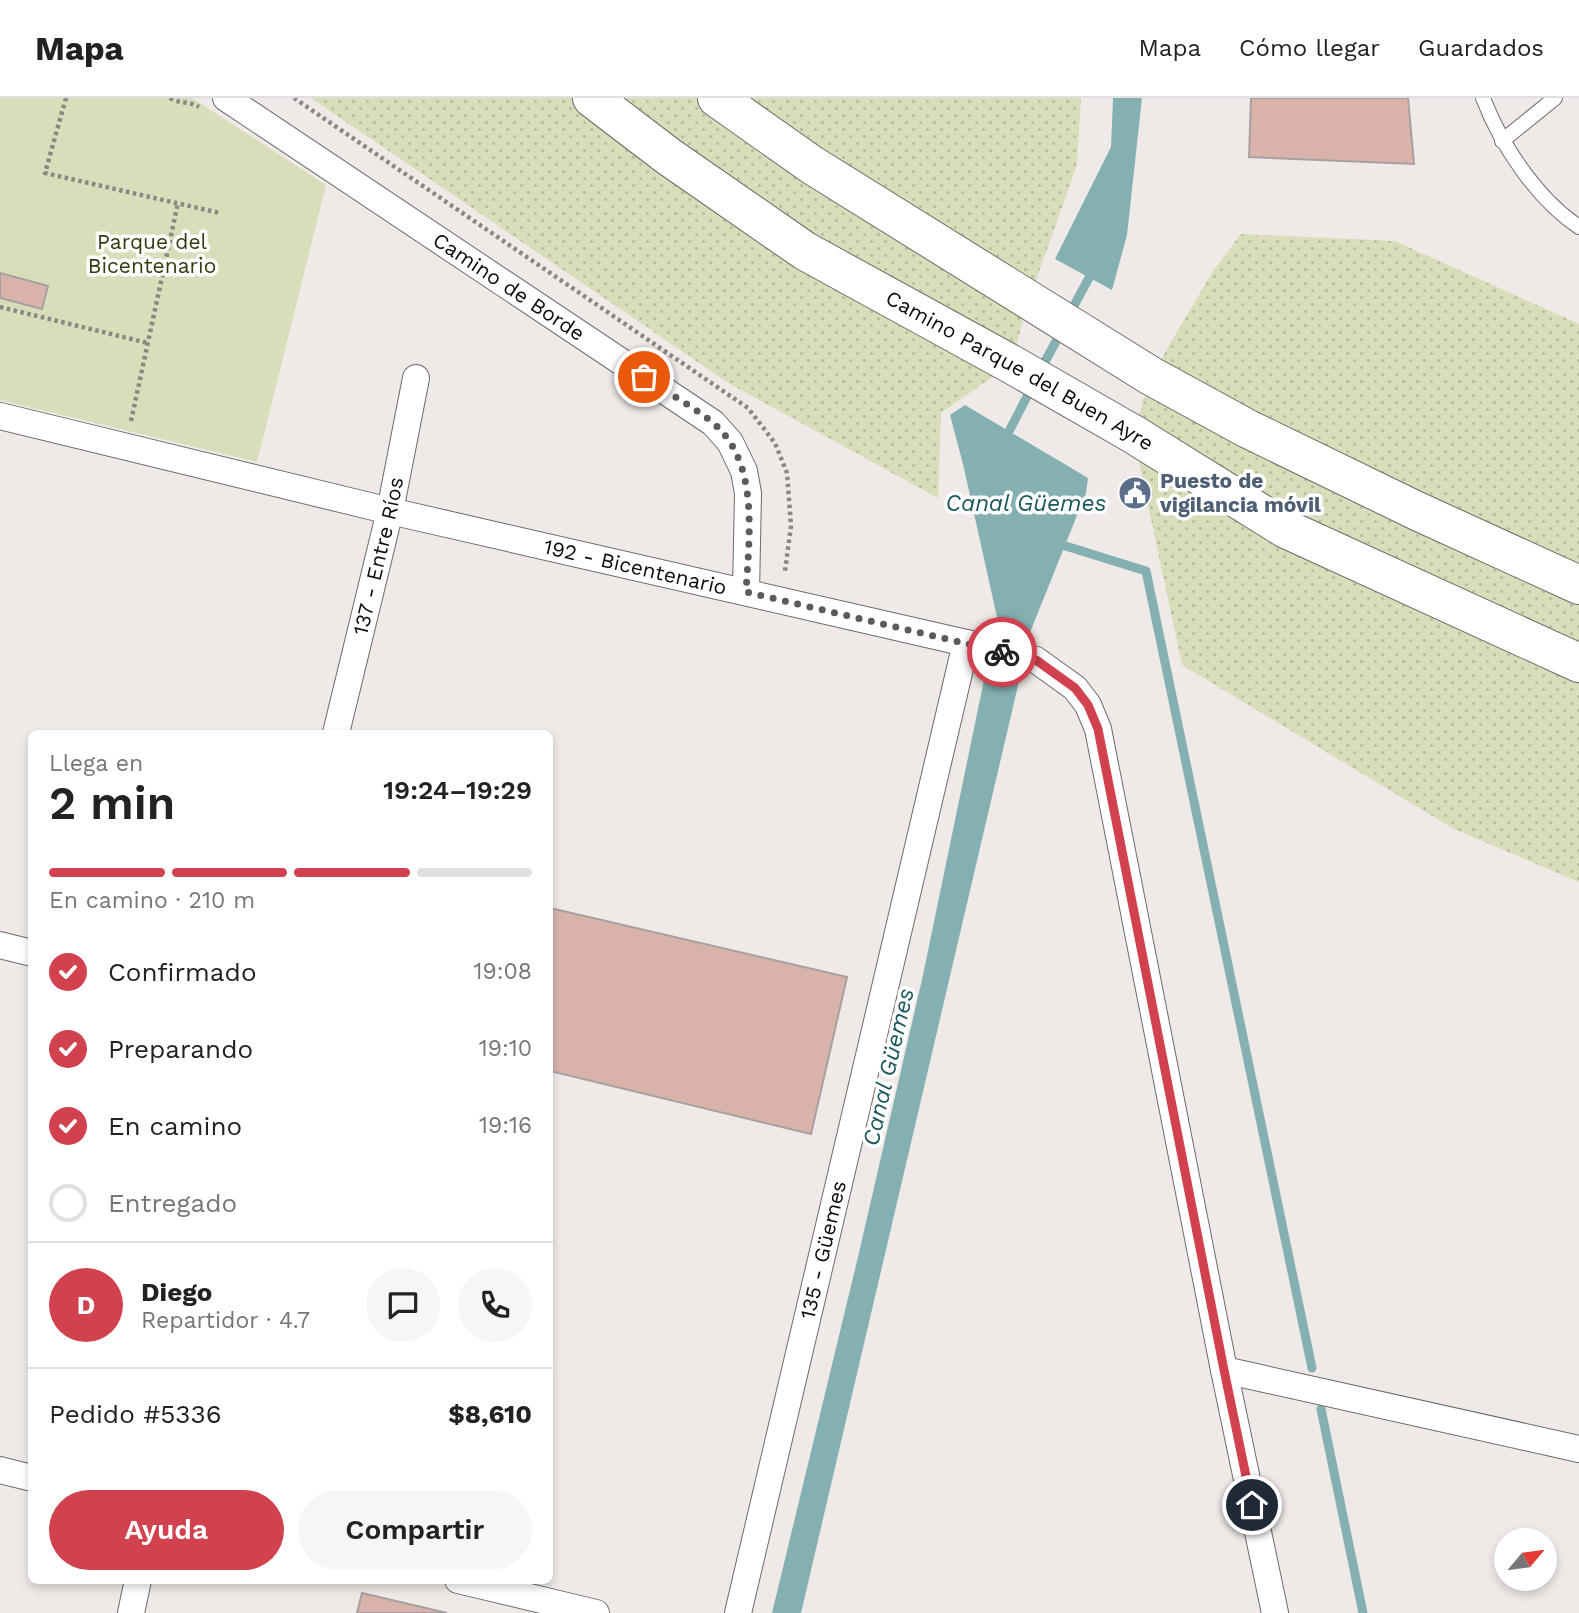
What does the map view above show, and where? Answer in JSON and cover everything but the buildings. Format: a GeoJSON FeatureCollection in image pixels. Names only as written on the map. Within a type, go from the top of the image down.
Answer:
{"type":"FeatureCollection","features":[{"type":"Feature","properties":{"kind":"highway","name":"Camino Parque del Buen Ayre"},"geometry":{"type":"LineString","coordinates":[[592,98],[668,156],[806,251],[1011,364],[1286,529],[1579,663]]}},
{"type":"Feature","properties":{"kind":"highway"},"geometry":{"type":"LineString","coordinates":[[717,98],[812,165],[1151,376],[1260,435],[1579,585]]}},
{"type":"Feature","properties":{"kind":"street","name":"Camino de Borde"},"geometry":{"type":"LineString","coordinates":[[215,104],[713,423],[730,442],[744,471],[748,493],[746,592]]}},
{"type":"Feature","properties":{"kind":"street","name":"137 - Entre Ríos"},"geometry":{"type":"LineString","coordinates":[[338,730],[390,511],[416,378]]}},
{"type":"Feature","properties":{"kind":"street","name":"192 - Bicentenario"},"geometry":{"type":"LineString","coordinates":[[0,416],[390,511],[1036,660],[1075,688],[1088,705],[1098,729],[1224,1370],[1275,1613]]}},
{"type":"Feature","properties":{"kind":"street","name":"135 - Güemes"},"geometry":{"type":"LineString","coordinates":[[738,1613],[971,644]]}},
{"type":"Feature","properties":{"kind":"street"},"geometry":{"type":"LineString","coordinates":[[0,945],[28,952]]}},
{"type":"Feature","properties":{"kind":"street"},"geometry":{"type":"LineString","coordinates":[[1224,1370],[1579,1449]]}},
{"type":"Feature","properties":{"kind":"street"},"geometry":{"type":"LineString","coordinates":[[0,1470],[28,1477]]}},
{"type":"Feature","properties":{"kind":"street"},"geometry":{"type":"LineString","coordinates":[[131,1613],[137,1584]]}},
{"type":"Feature","properties":{"kind":"street"},"geometry":{"type":"LineString","coordinates":[[475,1584],[596,1613]]}},
{"type":"Feature","properties":{"kind":"lane"},"geometry":{"type":"LineString","coordinates":[[1483,98],[1502,141],[1538,190],[1579,228]]}},
{"type":"Feature","properties":{"kind":"lane"},"geometry":{"type":"LineString","coordinates":[[1502,141],[1555,98]]}},
{"type":"Feature","properties":{"kind":"path"},"geometry":{"type":"LineString","coordinates":[[66,98],[45,173],[220,213]]}},
{"type":"Feature","properties":{"kind":"path"},"geometry":{"type":"LineString","coordinates":[[170,98],[174,101],[215,104]]}},
{"type":"Feature","properties":{"kind":"path"},"geometry":{"type":"LineString","coordinates":[[126,446],[178,203]]}},
{"type":"Feature","properties":{"kind":"path"},"geometry":{"type":"LineString","coordinates":[[0,307],[148,343]]}},
{"type":"Feature","properties":{"kind":"green space","name":"Parque del Bicentenario"},"geometry":{"type":"Polygon","coordinates":[[[0,98],[192,98],[326,185],[257,462],[0,400],[0,98]]]}},
{"type":"Feature","properties":{"kind":"green space"},"geometry":{"type":"Polygon","coordinates":[[[311,98],[1081,98],[1077,165],[1029,300],[1011,364],[941,413],[938,498],[730,384],[311,98]]]}},
{"type":"Feature","properties":{"kind":"green space"},"geometry":{"type":"Polygon","coordinates":[[[1241,234],[1395,241],[1579,324],[1579,882],[1454,829],[1182,665],[1133,434],[1151,376],[1213,271],[1241,234]]]}},
{"type":"Feature","properties":{"kind":"water"},"geometry":{"type":"Polygon","coordinates":[[[1113,98],[1142,98],[1127,235],[1112,290],[1055,259],[1111,147],[1113,98]]]}},
{"type":"Feature","properties":{"kind":"water","name":"Canal Güemes"},"geometry":{"type":"Polygon","coordinates":[[[965,405],[1088,478],[1086,493],[1031,630],[801,1613],[772,1613],[923,975],[997,617],[950,415],[965,405]]]}},
{"type":"Feature","properties":{"kind":"waterway","name":"Canal Güemes"},"geometry":{"type":"LineString","coordinates":[[1070,313],[1093,266]]}},
{"type":"Feature","properties":{"kind":"waterway","name":"Canal Güemes"},"geometry":{"type":"LineString","coordinates":[[1041,369],[1061,332]]}},
{"type":"Feature","properties":{"kind":"waterway","name":"Canal Güemes"},"geometry":{"type":"LineString","coordinates":[[1004,441],[1033,385]]}},
{"type":"Feature","properties":{"kind":"waterway"},"geometry":{"type":"LineString","coordinates":[[1056,543],[1146,571],[1312,1368]]}},
{"type":"Feature","properties":{"kind":"waterway"},"geometry":{"type":"LineString","coordinates":[[1321,1409],[1363,1613]]}},
{"type":"Feature","properties":{"kind":"way so far"},"geometry":{"type":"LineString","coordinates":[[644,377],[713,423],[730,442],[737,456],[744,471],[748,493],[746,592],[1002,652]]}},
{"type":"Feature","properties":{"kind":"place","name":"Puesto de vigilancia móvil"},"geometry":{"type":"Point","coordinates":[1135,493]}},
{"type":"Feature","properties":{"kind":"route"},"geometry":{"type":"LineString","coordinates":[[1002,652],[1036,660],[1075,688],[1088,705],[1098,729],[1252,1505]]}}]}
